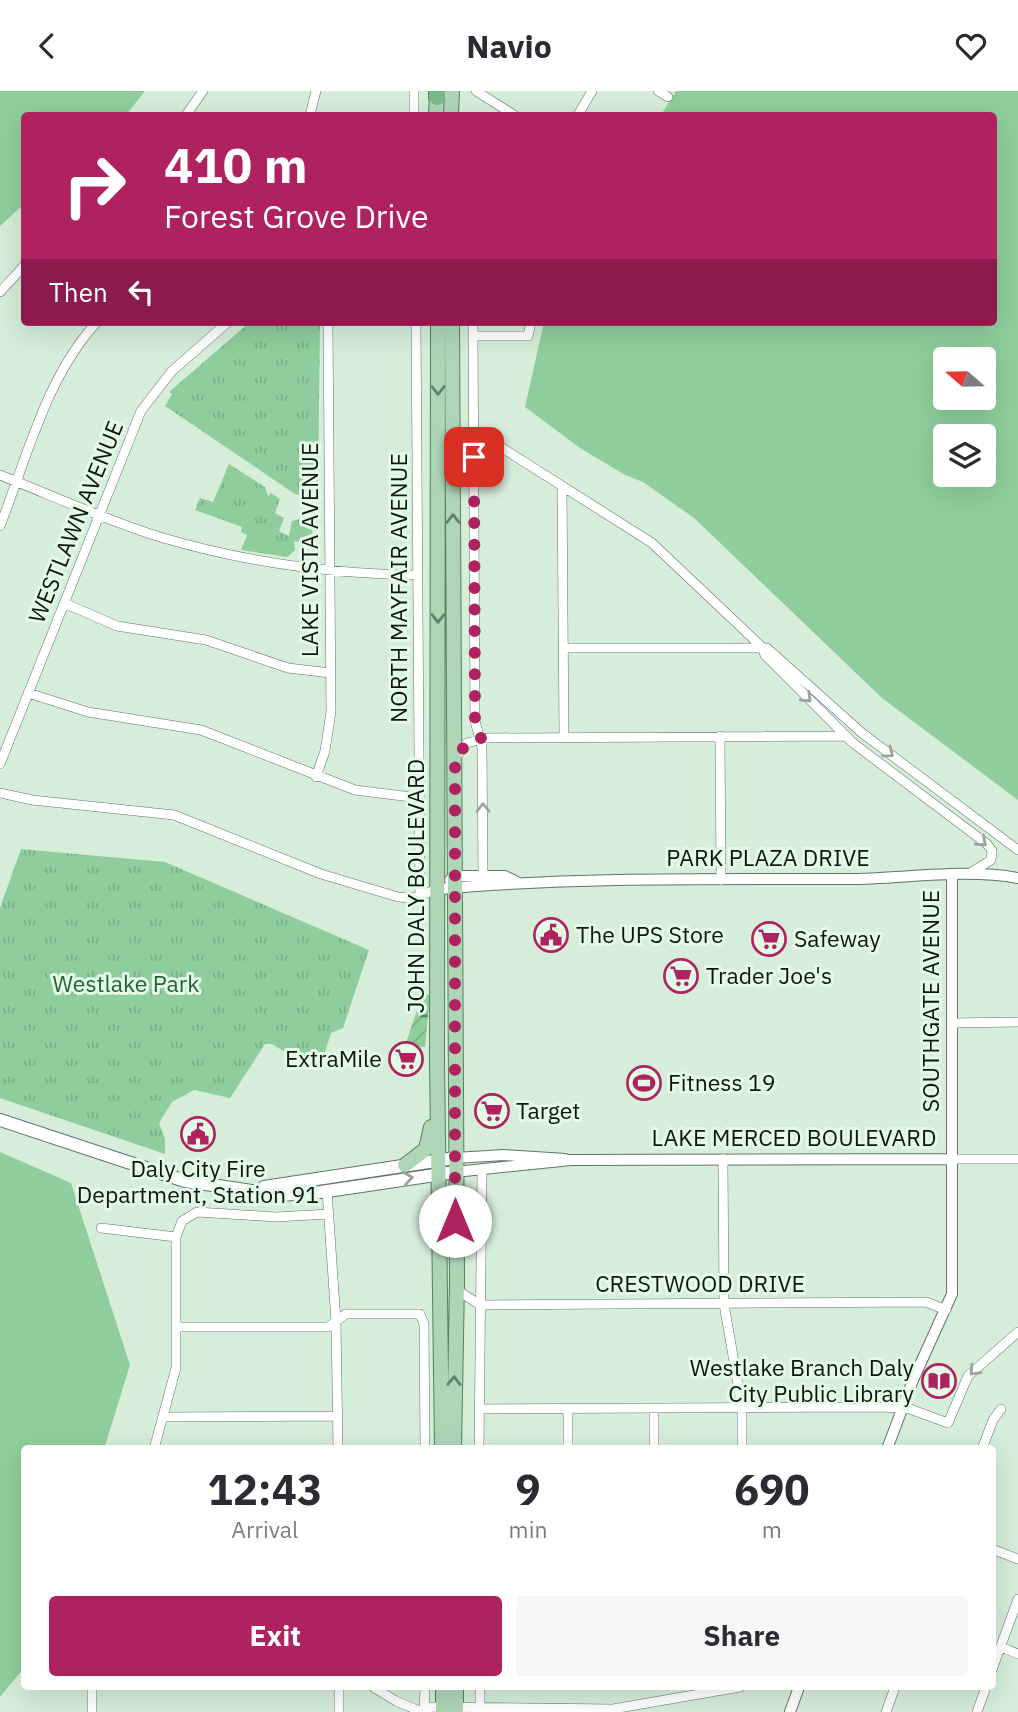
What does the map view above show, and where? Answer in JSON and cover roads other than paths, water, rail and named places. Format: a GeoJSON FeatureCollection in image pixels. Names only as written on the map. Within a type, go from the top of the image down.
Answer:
{"type":"FeatureCollection","features":[{"type":"Feature","properties":{"kind":"main road"},"geometry":{"type":"LineString","coordinates":[[437,112],[441,92]]}},
{"type":"Feature","properties":{"kind":"main road"},"geometry":{"type":"LineString","coordinates":[[441,92],[450,112]]}},
{"type":"Feature","properties":{"kind":"main road","name":"JOHN DALY BOULEVARD"},"geometry":{"type":"LineString","coordinates":[[438,326],[437,1053],[442,1445]]}},
{"type":"Feature","properties":{"kind":"main road","name":"JOHN DALY BOULEVARD"},"geometry":{"type":"LineString","coordinates":[[452,326],[457,1290],[454,1445]]}},
{"type":"Feature","properties":{"kind":"main road"},"geometry":{"type":"LineString","coordinates":[[405,1165],[421,1156],[431,1139],[431,1069],[437,1053]]}},
{"type":"Feature","properties":{"kind":"main road","name":"LAKE MERCED BOULEVARD"},"geometry":{"type":"LineString","coordinates":[[0,1120],[178,1179],[279,1195],[327,1191],[455,1165]]}},
{"type":"Feature","properties":{"kind":"main road","name":"LAKE MERCED BOULEVARD"},"geometry":{"type":"LineString","coordinates":[[246,1188],[299,1183],[405,1165],[438,1167]]}},
{"type":"Feature","properties":{"kind":"main road"},"geometry":{"type":"LineString","coordinates":[[299,1183],[327,1191],[338,1176]]}},
{"type":"Feature","properties":{"kind":"main road"},"geometry":{"type":"LineString","coordinates":[[444,1690],[450,1709]]}},
{"type":"Feature","properties":{"kind":"main road"},"geometry":{"type":"LineString","coordinates":[[450,1709],[455,1690]]}},
{"type":"Feature","properties":{"kind":"street"},"geometry":{"type":"LineString","coordinates":[[188,112],[203,91]]}},
{"type":"Feature","properties":{"kind":"street"},"geometry":{"type":"LineString","coordinates":[[311,112],[316,91]]}},
{"type":"Feature","properties":{"kind":"street"},"geometry":{"type":"LineString","coordinates":[[414,91],[414,112]]}},
{"type":"Feature","properties":{"kind":"street"},"geometry":{"type":"LineString","coordinates":[[476,91],[509,112]]}},
{"type":"Feature","properties":{"kind":"street"},"geometry":{"type":"LineString","coordinates":[[580,112],[593,91]]}},
{"type":"Feature","properties":{"kind":"street"},"geometry":{"type":"LineString","coordinates":[[657,91],[668,97]]}},
{"type":"Feature","properties":{"kind":"street"},"geometry":{"type":"LineString","coordinates":[[0,292],[21,269]]}},
{"type":"Feature","properties":{"kind":"street"},"geometry":{"type":"LineString","coordinates":[[0,526],[62,370],[94,326]]}},
{"type":"Feature","properties":{"kind":"street","name":"WESTLAWN AVENUE"},"geometry":{"type":"LineString","coordinates":[[0,764],[99,515],[150,397],[172,371],[223,326]]}},
{"type":"Feature","properties":{"kind":"street","name":"LAKE VISTA AVENUE"},"geometry":{"type":"LineString","coordinates":[[316,777],[330,725],[328,326]]}},
{"type":"Feature","properties":{"kind":"street","name":"NORTH MAYFAIR AVENUE"},"geometry":{"type":"LineString","coordinates":[[416,326],[420,896]]}},
{"type":"Feature","properties":{"kind":"street"},"geometry":{"type":"LineString","coordinates":[[474,326],[475,721],[481,738],[482,876]]}},
{"type":"Feature","properties":{"kind":"street"},"geometry":{"type":"LineString","coordinates":[[474,336],[528,336],[530,326]]}},
{"type":"Feature","properties":{"kind":"street"},"geometry":{"type":"LineString","coordinates":[[474,430],[652,543],[762,647],[765,655],[845,736],[987,844],[992,855],[988,863],[964,876]]}},
{"type":"Feature","properties":{"kind":"street"},"geometry":{"type":"LineString","coordinates":[[0,475],[158,536],[232,556],[330,571],[418,575]]}},
{"type":"Feature","properties":{"kind":"street"},"geometry":{"type":"LineString","coordinates":[[562,486],[564,737]]}},
{"type":"Feature","properties":{"kind":"street"},"geometry":{"type":"LineString","coordinates":[[64,603],[117,626],[206,641],[288,668],[330,674]]}},
{"type":"Feature","properties":{"kind":"street"},"geometry":{"type":"LineString","coordinates":[[563,648],[762,647],[770,650],[870,739],[1018,850]]}},
{"type":"Feature","properties":{"kind":"street"},"geometry":{"type":"LineString","coordinates":[[28,693],[95,714],[201,730],[316,777],[366,793],[419,798]]}},
{"type":"Feature","properties":{"kind":"street"},"geometry":{"type":"LineString","coordinates":[[720,736],[721,880]]}},
{"type":"Feature","properties":{"kind":"street"},"geometry":{"type":"LineString","coordinates":[[455,759],[467,743],[481,738],[845,736]]}},
{"type":"Feature","properties":{"kind":"street"},"geometry":{"type":"LineString","coordinates":[[0,793],[32,800],[174,815],[337,880],[398,897],[420,896],[438,889]]}},
{"type":"Feature","properties":{"kind":"street","name":"PARK PLAZA DRIVE"},"geometry":{"type":"LineString","coordinates":[[438,889],[455,881],[482,876],[505,876],[517,882]]}},
{"type":"Feature","properties":{"kind":"street","name":"PARK PLAZA DRIVE"},"geometry":{"type":"LineString","coordinates":[[455,881],[496,887],[517,882],[952,876],[1018,878]]}},
{"type":"Feature","properties":{"kind":"street","name":"SOUTHGATE AVENUE"},"geometry":{"type":"LineString","coordinates":[[888,1445],[946,1310],[953,1286],[952,876]]}},
{"type":"Feature","properties":{"kind":"street"},"geometry":{"type":"LineString","coordinates":[[952,1023],[1018,1022]]}},
{"type":"Feature","properties":{"kind":"street","name":"LAKE MERCED BOULEVARD"},"geometry":{"type":"LineString","coordinates":[[455,1165],[551,1155],[571,1160]]}},
{"type":"Feature","properties":{"kind":"street"},"geometry":{"type":"LineString","coordinates":[[723,1159],[724,1304],[742,1408],[743,1445]]}},
{"type":"Feature","properties":{"kind":"street","name":"LAKE MERCED BOULEVARD"},"geometry":{"type":"LineString","coordinates":[[455,1165],[482,1170],[571,1160],[1018,1159]]}},
{"type":"Feature","properties":{"kind":"street"},"geometry":{"type":"LineString","coordinates":[[479,1445],[480,1305],[483,1291],[482,1170]]}},
{"type":"Feature","properties":{"kind":"street"},"geometry":{"type":"LineString","coordinates":[[327,1191],[336,1321],[338,1445]]}},
{"type":"Feature","properties":{"kind":"street"},"geometry":{"type":"LineString","coordinates":[[155,1445],[176,1368],[176,1237],[181,1221],[197,1212],[276,1217],[329,1214]]}},
{"type":"Feature","properties":{"kind":"street"},"geometry":{"type":"LineString","coordinates":[[101,1228],[176,1237]]}},
{"type":"Feature","properties":{"kind":"street"},"geometry":{"type":"LineString","coordinates":[[457,1290],[480,1305]]}},
{"type":"Feature","properties":{"kind":"street","name":"CRESTWOOD DRIVE"},"geometry":{"type":"LineString","coordinates":[[480,1305],[926,1302],[946,1310]]}},
{"type":"Feature","properties":{"kind":"street"},"geometry":{"type":"LineString","coordinates":[[177,1327],[328,1327],[346,1314],[419,1314],[424,1324],[425,1445]]}},
{"type":"Feature","properties":{"kind":"street"},"geometry":{"type":"LineString","coordinates":[[479,1409],[902,1409],[948,1423],[966,1380],[1018,1332]]}},
{"type":"Feature","properties":{"kind":"street"},"geometry":{"type":"LineString","coordinates":[[568,1408],[568,1445]]}},
{"type":"Feature","properties":{"kind":"street"},"geometry":{"type":"LineString","coordinates":[[654,1409],[654,1445]]}},
{"type":"Feature","properties":{"kind":"street"},"geometry":{"type":"LineString","coordinates":[[984,1445],[993,1420],[1001,1409]]}},
{"type":"Feature","properties":{"kind":"street"},"geometry":{"type":"LineString","coordinates":[[164,1417],[338,1416]]}},
{"type":"Feature","properties":{"kind":"street"},"geometry":{"type":"LineString","coordinates":[[996,1551],[1018,1559]]}},
{"type":"Feature","properties":{"kind":"street"},"geometry":{"type":"LineString","coordinates":[[996,1660],[1018,1599]]}},
{"type":"Feature","properties":{"kind":"street"},"geometry":{"type":"LineString","coordinates":[[1001,1647],[1018,1654]]}},
{"type":"Feature","properties":{"kind":"street"},"geometry":{"type":"LineString","coordinates":[[92,1690],[92,1712]]}},
{"type":"Feature","properties":{"kind":"street"},"geometry":{"type":"LineString","coordinates":[[339,1690],[339,1712]]}},
{"type":"Feature","properties":{"kind":"street"},"geometry":{"type":"LineString","coordinates":[[378,1690],[396,1702],[424,1712]]}},
{"type":"Feature","properties":{"kind":"street"},"geometry":{"type":"LineString","coordinates":[[424,1712],[425,1690]]}},
{"type":"Feature","properties":{"kind":"street"},"geometry":{"type":"LineString","coordinates":[[479,1711],[480,1690]]}},
{"type":"Feature","properties":{"kind":"street"},"geometry":{"type":"LineString","coordinates":[[424,1712],[430,1707],[479,1711],[626,1708],[724,1690]]}},
{"type":"Feature","properties":{"kind":"street"},"geometry":{"type":"LineString","coordinates":[[790,1712],[798,1690]]}},
{"type":"Feature","properties":{"kind":"street"},"geometry":{"type":"LineString","coordinates":[[886,1712],[894,1690]]}},
{"type":"Feature","properties":{"kind":"street"},"geometry":{"type":"LineString","coordinates":[[977,1712],[985,1690]]}},
{"type":"Feature","properties":{"kind":"waterway"},"geometry":{"type":"LineString","coordinates":[[422,1009],[421,1016],[427,1016]]}},
{"type":"Feature","properties":{"kind":"place","name":"The UPS Store"},"geometry":{"type":"Point","coordinates":[551,935]}},
{"type":"Feature","properties":{"kind":"place","name":"Safeway"},"geometry":{"type":"Point","coordinates":[769,939]}},
{"type":"Feature","properties":{"kind":"place","name":"Trader Joe's"},"geometry":{"type":"Point","coordinates":[681,976]}},
{"type":"Feature","properties":{"kind":"place","name":"ExtraMile"},"geometry":{"type":"Point","coordinates":[406,1059]}},
{"type":"Feature","properties":{"kind":"place","name":"Fitness 19"},"geometry":{"type":"Point","coordinates":[644,1083]}},
{"type":"Feature","properties":{"kind":"place","name":"Target"},"geometry":{"type":"Point","coordinates":[492,1111]}},
{"type":"Feature","properties":{"kind":"place","name":"Daly City Fire Department, Station 91"},"geometry":{"type":"Point","coordinates":[198,1134]}},
{"type":"Feature","properties":{"kind":"place","name":"Westlake Branch Daly City Public Library"},"geometry":{"type":"Point","coordinates":[939,1381]}},
{"type":"Feature","properties":{"kind":"park label","name":"Westlake Park"},"geometry":{"type":"Point","coordinates":[126,984]}}]}
